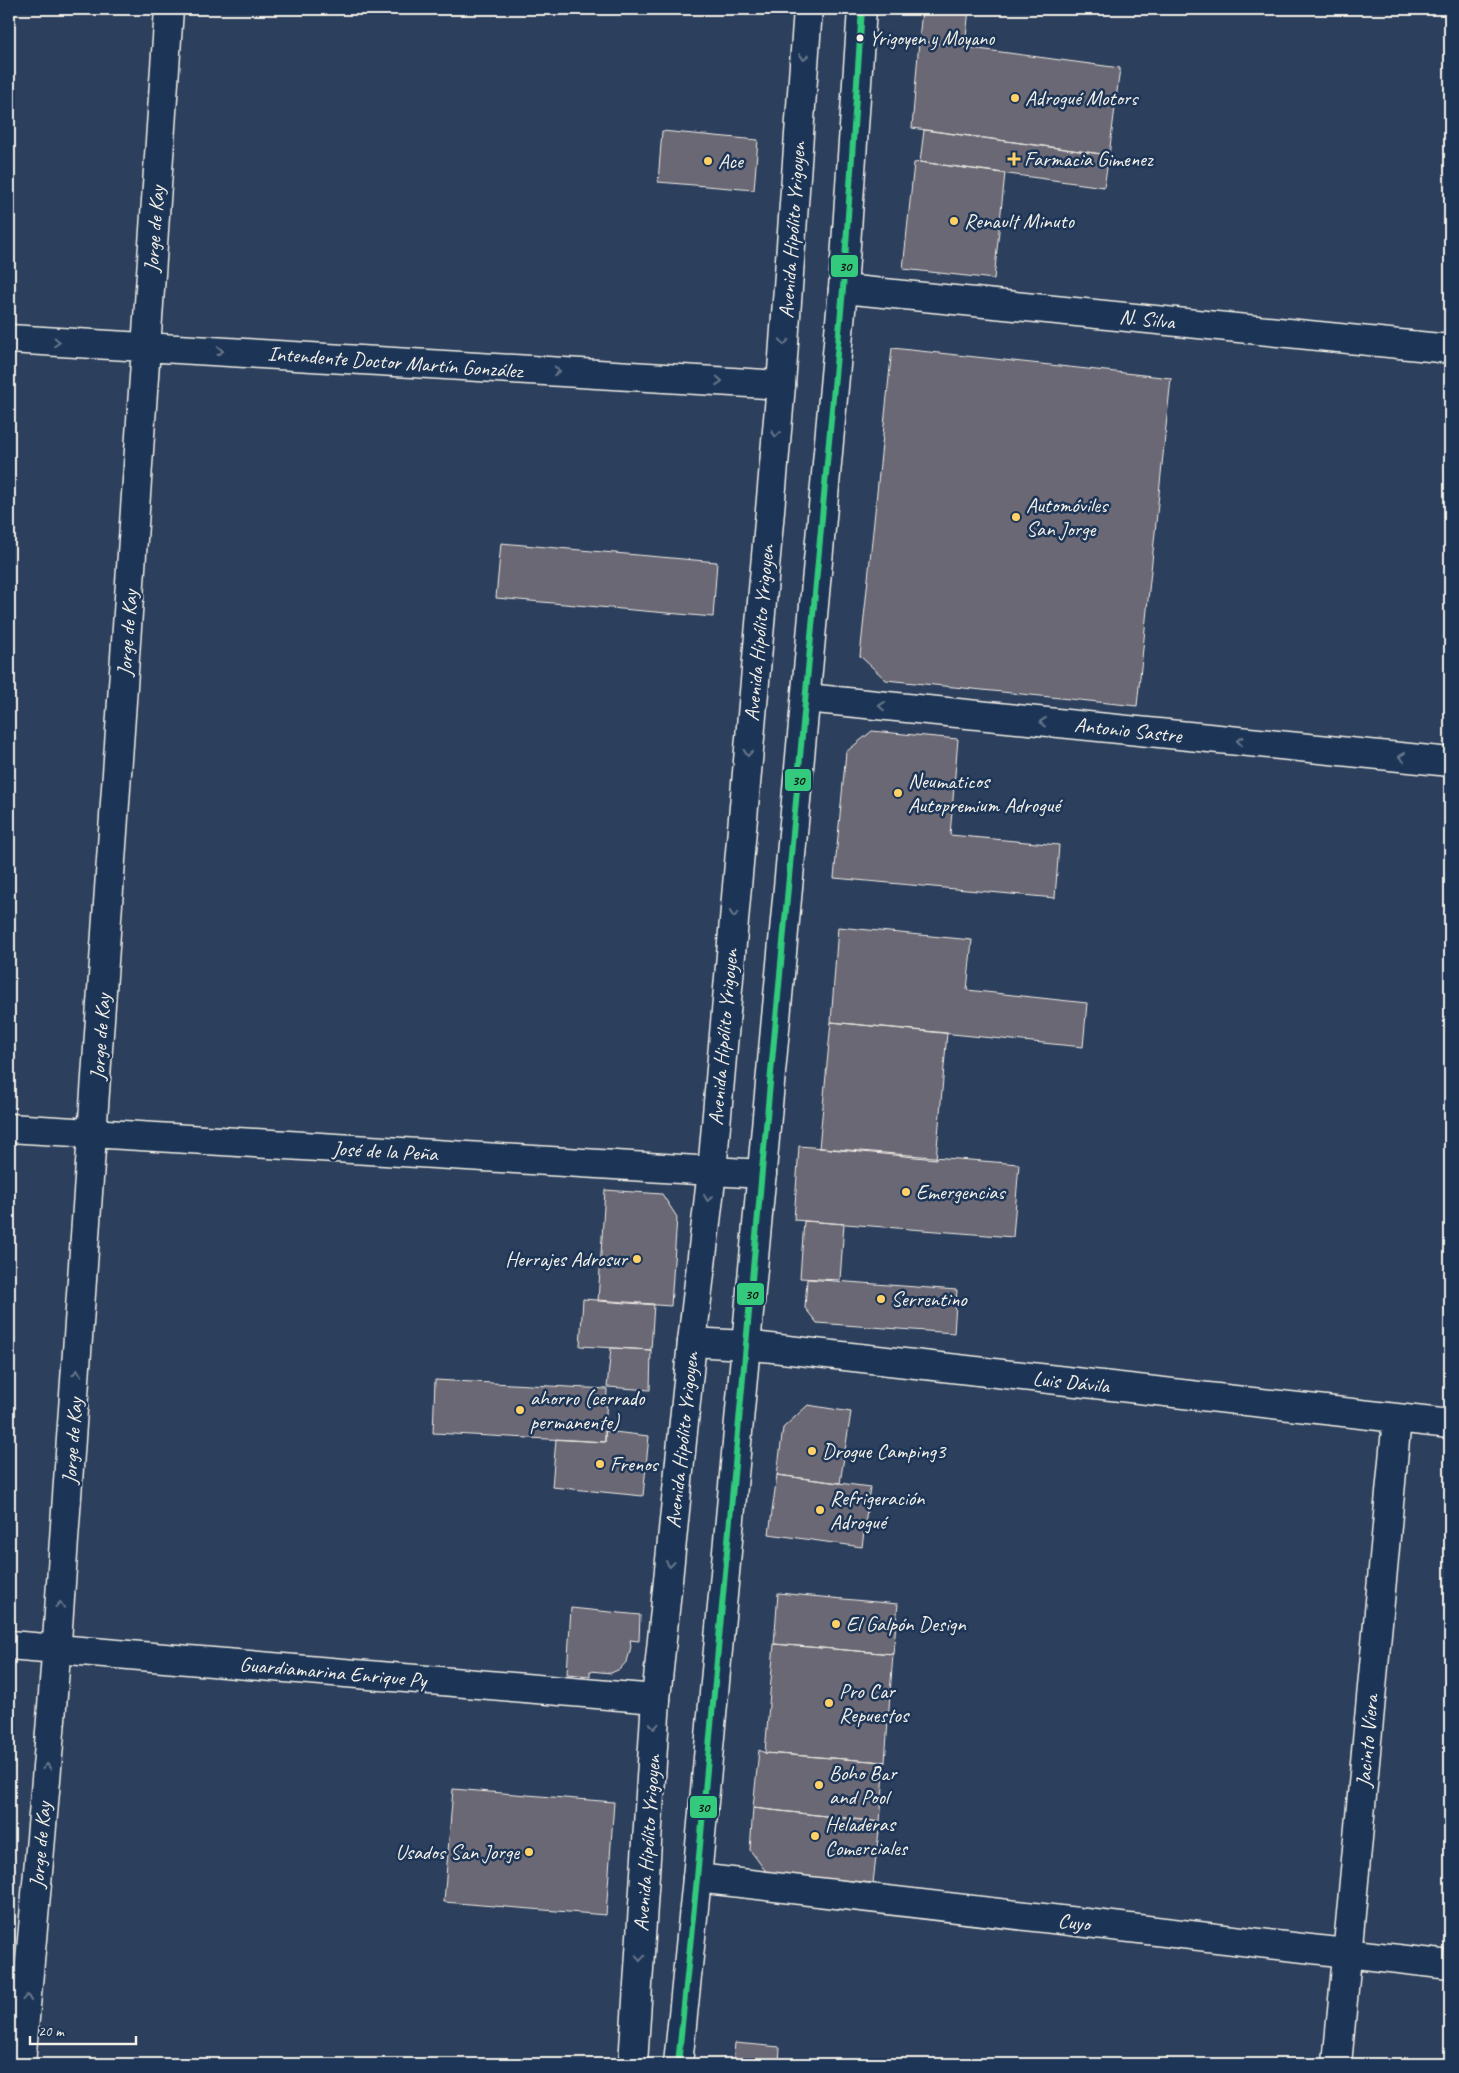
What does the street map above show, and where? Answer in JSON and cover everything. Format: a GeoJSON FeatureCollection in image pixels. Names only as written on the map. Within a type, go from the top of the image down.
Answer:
{"type":"FeatureCollection","features":[{"type":"Feature","properties":{"kind":"street","name":"Jorge de Kay"},"geometry":{"type":"LineString","coordinates":[[21,2064],[57,1648],[94,1133],[145,346],[169,9]]}},
{"type":"Feature","properties":{"kind":"street","name":"Avenida Hipólito Yrigoyen"},"geometry":{"type":"LineString","coordinates":[[633,2064],[656,1699],[692,1342],[712,1171],[781,385],[808,9]]}},
{"type":"Feature","properties":{"kind":"street"},"geometry":{"type":"LineString","coordinates":[[678,2064],[697,1878],[843,289],[862,9]]}},
{"type":"Feature","properties":{"kind":"street","name":"N. Silva"},"geometry":{"type":"LineString","coordinates":[[843,289],[1450,349]]}},
{"type":"Feature","properties":{"kind":"street","name":"Intendente Doctor Martín González"},"geometry":{"type":"LineString","coordinates":[[9,339],[781,385]]}},
{"type":"Feature","properties":{"kind":"street","name":"Antonio Sastre"},"geometry":{"type":"LineString","coordinates":[[806,698],[1450,762]]}},
{"type":"Feature","properties":{"kind":"street","name":"José de la Peña"},"geometry":{"type":"LineString","coordinates":[[9,1128],[762,1174]]}},
{"type":"Feature","properties":{"kind":"street","name":"Luis Dávila"},"geometry":{"type":"LineString","coordinates":[[692,1342],[745,1345],[1450,1424]]}},
{"type":"Feature","properties":{"kind":"street","name":"Jacinto Viera"},"geometry":{"type":"LineString","coordinates":[[1337,2064],[1397,1418]]}},
{"type":"Feature","properties":{"kind":"street","name":"Guardiamarina Enrique Py"},"geometry":{"type":"LineString","coordinates":[[9,1645],[656,1699]]}},
{"type":"Feature","properties":{"kind":"street","name":"Cuyo"},"geometry":{"type":"LineString","coordinates":[[697,1878],[1450,1965]]}},
{"type":"Feature","properties":{"kind":"building"},"geometry":{"type":"Polygon","coordinates":[[[922,9],[969,9],[965,47],[919,41],[922,9]]]}},
{"type":"Feature","properties":{"kind":"building","name":"Adrogué Motors"},"geometry":{"type":"Polygon","coordinates":[[[919,41],[1120,68],[1109,155],[912,128],[919,41]]]}},
{"type":"Feature","properties":{"kind":"building","name":"Farmacia Gimenez"},"geometry":{"type":"Polygon","coordinates":[[[924,130],[1109,155],[1104,187],[920,162],[924,130]]]}},
{"type":"Feature","properties":{"kind":"building","name":"Ace"},"geometry":{"type":"Polygon","coordinates":[[[662,131],[758,140],[754,190],[658,182],[662,131]]]}},
{"type":"Feature","properties":{"kind":"building","name":"Renault Minuto"},"geometry":{"type":"Polygon","coordinates":[[[920,162],[1005,173],[994,279],[903,269],[914,163],[920,162]]]}},
{"type":"Feature","properties":{"kind":"building","name":"Automóviles San Jorge"},"geometry":{"type":"Polygon","coordinates":[[[892,348],[1171,378],[1137,706],[886,680],[860,656],[892,348]]]}},
{"type":"Feature","properties":{"kind":"building"},"geometry":{"type":"Polygon","coordinates":[[[501,543],[717,562],[713,617],[496,598],[501,543]]]}},
{"type":"Feature","properties":{"kind":"building","name":"Neumaticos Autopremium Adrogué"},"geometry":{"type":"Polygon","coordinates":[[[872,731],[958,739],[950,835],[1059,845],[1055,898],[834,878],[846,752],[872,731]]]}},
{"type":"Feature","properties":{"kind":"building"},"geometry":{"type":"Polygon","coordinates":[[[838,927],[972,940],[967,990],[1087,1003],[1083,1047],[831,1022],[838,927]]]}},
{"type":"Feature","properties":{"kind":"building"},"geometry":{"type":"Polygon","coordinates":[[[831,1022],[947,1033],[936,1159],[819,1148],[831,1022]]]}},
{"type":"Feature","properties":{"kind":"building","name":"Emergencias"},"geometry":{"type":"Polygon","coordinates":[[[799,1146],[1019,1164],[1013,1237],[794,1220],[799,1146]]]}},
{"type":"Feature","properties":{"kind":"building","name":"Herrajes Adrosur"},"geometry":{"type":"Polygon","coordinates":[[[605,1190],[662,1194],[677,1217],[671,1306],[598,1301],[605,1190]]]}},
{"type":"Feature","properties":{"kind":"building"},"geometry":{"type":"Polygon","coordinates":[[[804,1221],[844,1224],[840,1280],[800,1278],[804,1221]]]}},
{"type":"Feature","properties":{"kind":"building","name":"Serrentino"},"geometry":{"type":"Polygon","coordinates":[[[807,1279],[957,1290],[954,1333],[817,1323],[805,1308],[807,1279]]]}},
{"type":"Feature","properties":{"kind":"building"},"geometry":{"type":"Polygon","coordinates":[[[583,1299],[654,1304],[651,1350],[580,1346],[583,1299]]]}},
{"type":"Feature","properties":{"kind":"building"},"geometry":{"type":"Polygon","coordinates":[[[611,1348],[651,1350],[650,1390],[607,1387],[611,1348]]]}},
{"type":"Feature","properties":{"kind":"building","name":"ahorro (cerrado permanente)"},"geometry":{"type":"Polygon","coordinates":[[[435,1380],[607,1389],[605,1442],[433,1433],[435,1380]]]}},
{"type":"Feature","properties":{"kind":"building","name":"Drogue Camping3"},"geometry":{"type":"Polygon","coordinates":[[[808,1405],[851,1412],[840,1483],[777,1475],[783,1428],[808,1405]]]}},
{"type":"Feature","properties":{"kind":"building","name":"Frenos"},"geometry":{"type":"Polygon","coordinates":[[[605,1431],[649,1436],[643,1496],[552,1487],[556,1439],[605,1442],[605,1431]]]}},
{"type":"Feature","properties":{"kind":"building","name":"Refrigeración Adrogué"},"geometry":{"type":"Polygon","coordinates":[[[777,1475],[870,1487],[862,1547],[769,1534],[777,1475]]]}},
{"type":"Feature","properties":{"kind":"building","name":"El Galpón Design"},"geometry":{"type":"Polygon","coordinates":[[[778,1593],[898,1604],[893,1654],[774,1644],[778,1593]]]}},
{"type":"Feature","properties":{"kind":"building"},"geometry":{"type":"Polygon","coordinates":[[[571,1608],[640,1615],[639,1641],[630,1640],[631,1646],[627,1661],[620,1669],[611,1673],[590,1671],[590,1676],[567,1674],[571,1608]]]}},
{"type":"Feature","properties":{"kind":"building","name":"Pro Car Repuestos"},"geometry":{"type":"Polygon","coordinates":[[[774,1644],[893,1654],[885,1762],[765,1753],[774,1644]]]}},
{"type":"Feature","properties":{"kind":"building","name":"Boho Bar and Pool"},"geometry":{"type":"Polygon","coordinates":[[[759,1750],[765,1753],[885,1762],[880,1822],[753,1808],[759,1750]]]}},
{"type":"Feature","properties":{"kind":"building","name":"Usados San Jorge"},"geometry":{"type":"Polygon","coordinates":[[[453,1789],[614,1802],[606,1915],[444,1902],[453,1789]]]}},
{"type":"Feature","properties":{"kind":"building","name":"Heladeras Comerciales"},"geometry":{"type":"Polygon","coordinates":[[[753,1808],[880,1822],[873,1883],[767,1873],[750,1850],[753,1808]]]}},
{"type":"Feature","properties":{"kind":"building"},"geometry":{"type":"Polygon","coordinates":[[[735,2043],[780,2047],[779,2064],[733,2064],[735,2043]]]}},
{"type":"Feature","properties":{"kind":"transit line","name":"30"},"geometry":{"type":"LineString","coordinates":[[678,2064],[697,1878],[843,289],[862,9]]}},
{"type":"Feature","properties":{"kind":"place","name":"Yrigoyen y Moyano"},"geometry":{"type":"Point","coordinates":[860,38]}},
{"type":"Feature","properties":{"kind":"place","name":"Adrogué Motors"},"geometry":{"type":"Point","coordinates":[1015,98]}},
{"type":"Feature","properties":{"kind":"place","name":"Farmacia Gimenez"},"geometry":{"type":"Point","coordinates":[1014,159]}},
{"type":"Feature","properties":{"kind":"place","name":"Ace"},"geometry":{"type":"Point","coordinates":[708,161]}},
{"type":"Feature","properties":{"kind":"place","name":"Renault Minuto"},"geometry":{"type":"Point","coordinates":[954,221]}},
{"type":"Feature","properties":{"kind":"place","name":"Automóviles San Jorge"},"geometry":{"type":"Point","coordinates":[1016,517]}},
{"type":"Feature","properties":{"kind":"place","name":"Neumaticos Autopremium Adrogué"},"geometry":{"type":"Point","coordinates":[898,793]}},
{"type":"Feature","properties":{"kind":"place","name":"Emergencias"},"geometry":{"type":"Point","coordinates":[906,1192]}},
{"type":"Feature","properties":{"kind":"place","name":"Herrajes Adrosur"},"geometry":{"type":"Point","coordinates":[637,1259]}},
{"type":"Feature","properties":{"kind":"place","name":"Serrentino"},"geometry":{"type":"Point","coordinates":[881,1299]}},
{"type":"Feature","properties":{"kind":"place","name":"ahorro (cerrado permanente)"},"geometry":{"type":"Point","coordinates":[520,1410]}},
{"type":"Feature","properties":{"kind":"place","name":"Drogue Camping3"},"geometry":{"type":"Point","coordinates":[812,1451]}},
{"type":"Feature","properties":{"kind":"place","name":"Frenos"},"geometry":{"type":"Point","coordinates":[600,1464]}},
{"type":"Feature","properties":{"kind":"place","name":"Refrigeración Adrogué"},"geometry":{"type":"Point","coordinates":[820,1510]}},
{"type":"Feature","properties":{"kind":"place","name":"El Galpón Design"},"geometry":{"type":"Point","coordinates":[836,1624]}},
{"type":"Feature","properties":{"kind":"place","name":"Pro Car Repuestos"},"geometry":{"type":"Point","coordinates":[829,1703]}},
{"type":"Feature","properties":{"kind":"place","name":"Boho Bar and Pool"},"geometry":{"type":"Point","coordinates":[819,1785]}},
{"type":"Feature","properties":{"kind":"place","name":"Heladeras Comerciales"},"geometry":{"type":"Point","coordinates":[815,1836]}},
{"type":"Feature","properties":{"kind":"place","name":"Usados San Jorge"},"geometry":{"type":"Point","coordinates":[529,1852]}}]}
